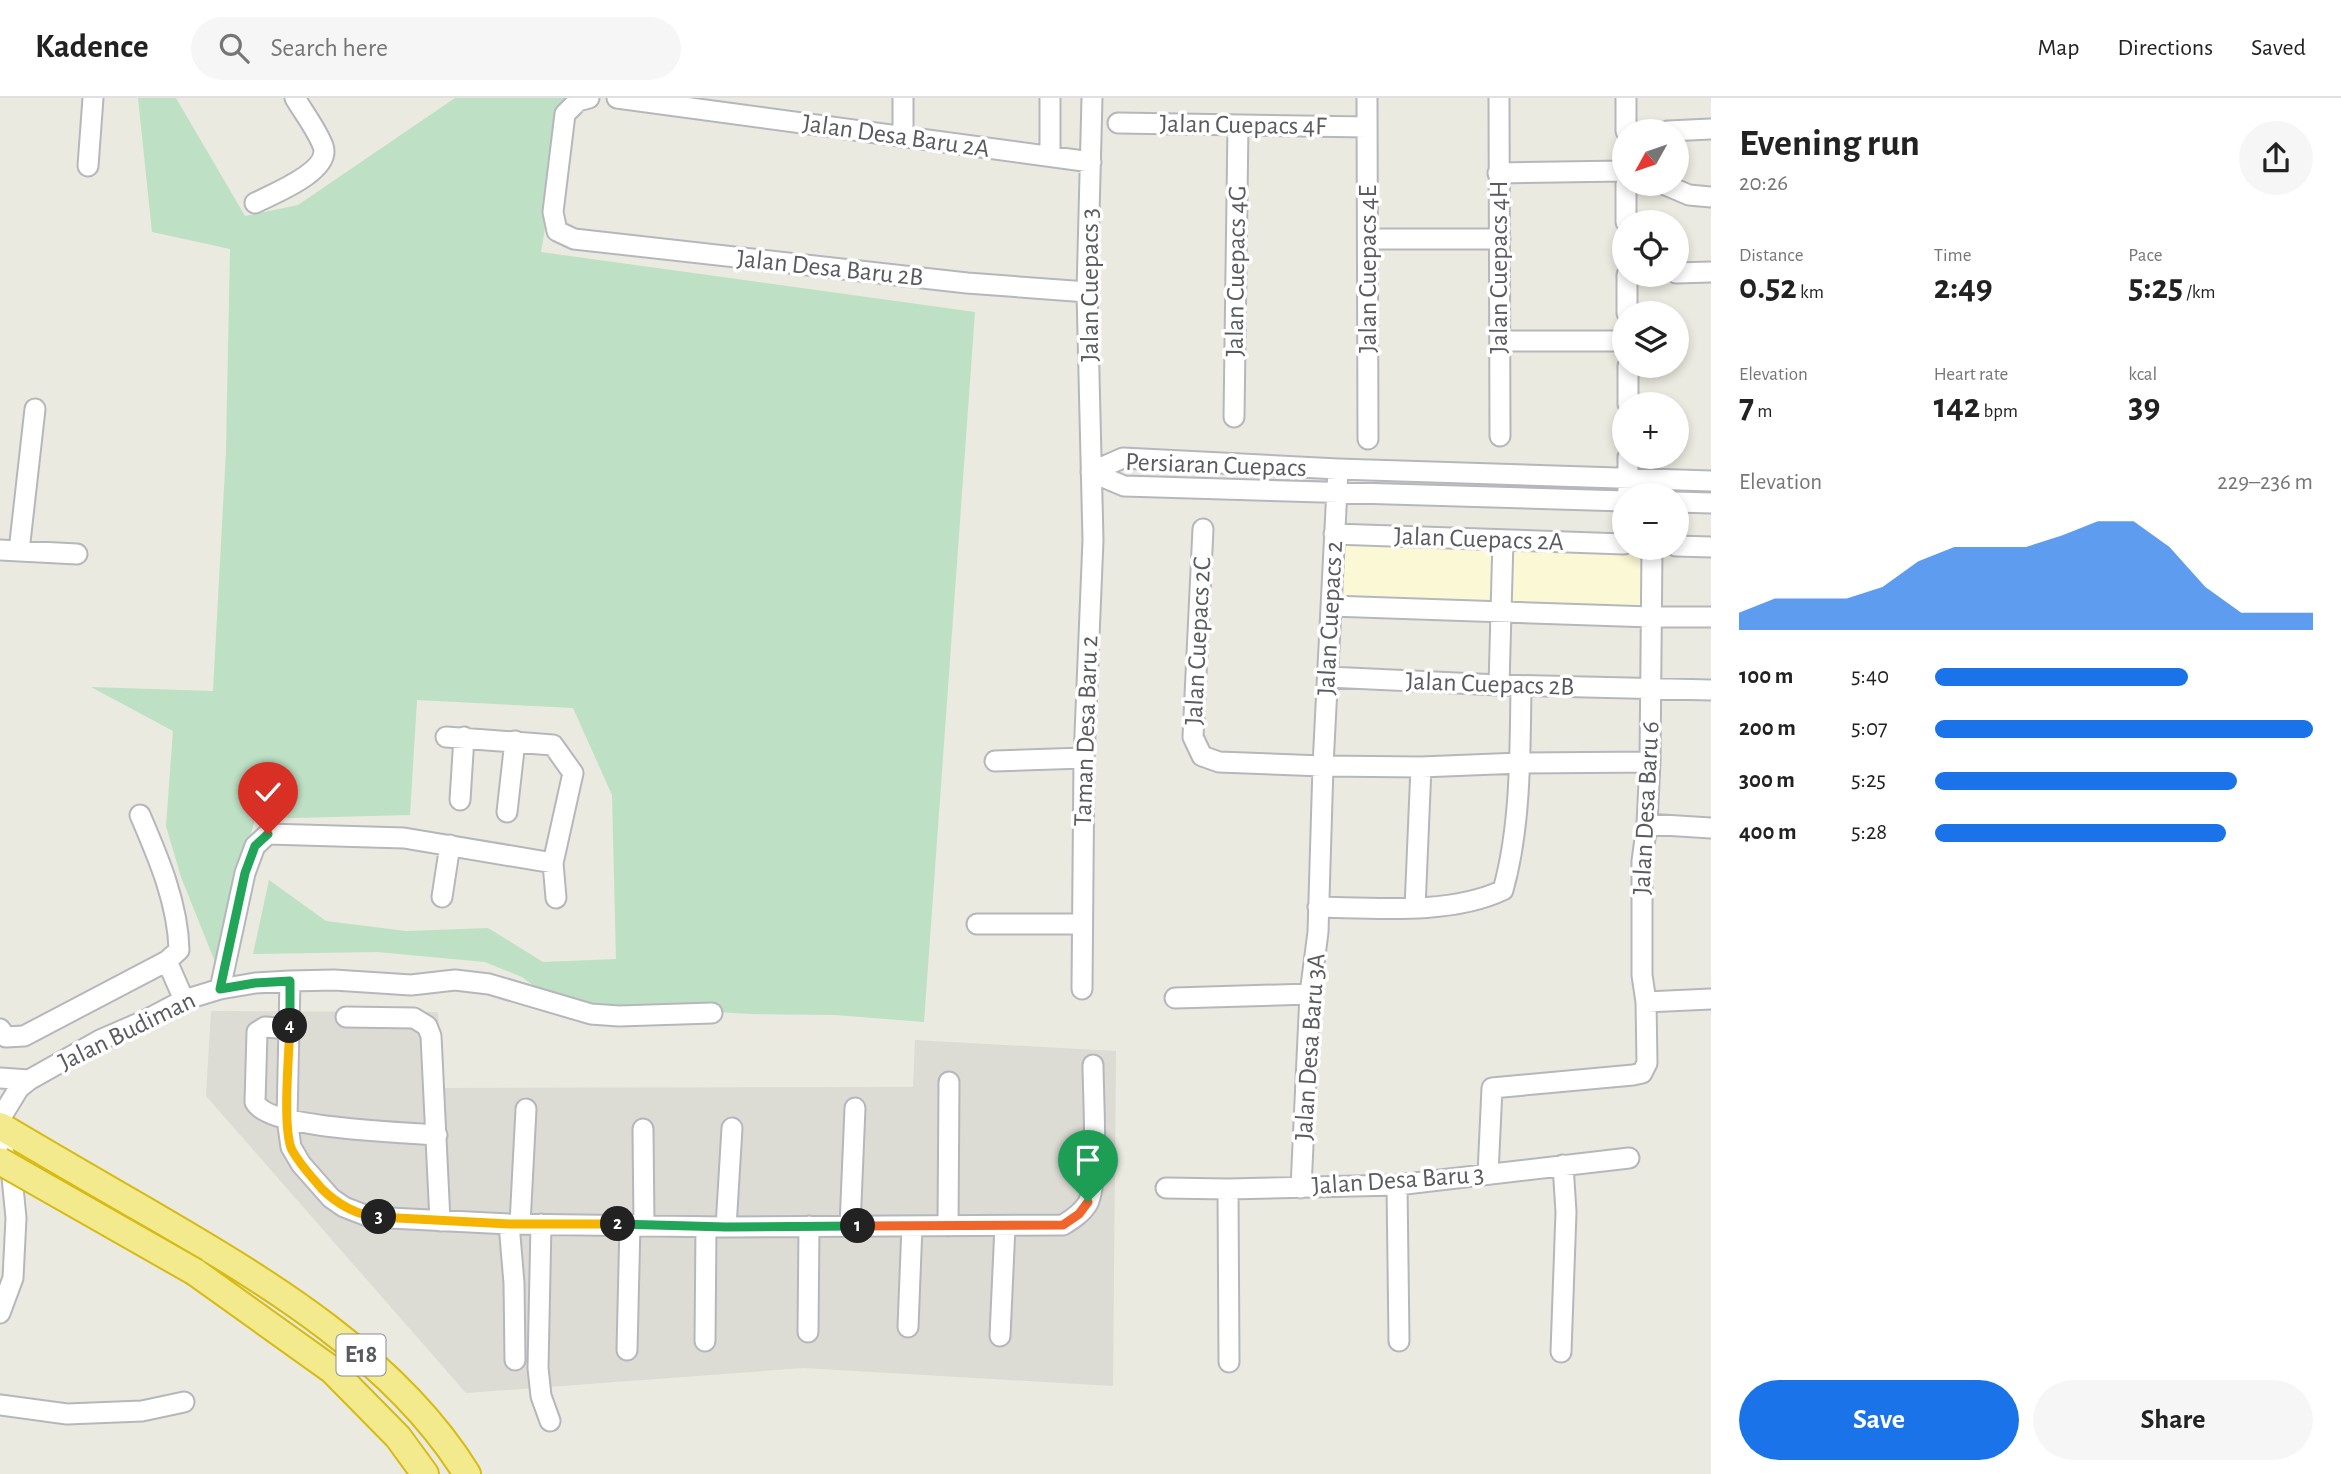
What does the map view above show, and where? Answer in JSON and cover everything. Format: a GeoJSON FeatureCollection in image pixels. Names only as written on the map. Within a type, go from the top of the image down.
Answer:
{"type":"FeatureCollection","features":[{"type":"Feature","properties":{"kind":"highway","name":"E18"},"geometry":{"type":"LineString","coordinates":[[0,1126],[232,1261],[292,1300],[350,1345],[408,1399],[455,1454],[467,1474]]}},
{"type":"Feature","properties":{"kind":"highway","name":"E18"},"geometry":{"type":"LineString","coordinates":[[0,1161],[195,1272],[332,1370],[398,1437],[425,1474]]}},
{"type":"Feature","properties":{"kind":"street"},"geometry":{"type":"LineString","coordinates":[[88,166],[93,98]]}},
{"type":"Feature","properties":{"kind":"street"},"geometry":{"type":"LineString","coordinates":[[255,203],[307,176],[322,162],[324,149],[295,98]]}},
{"type":"Feature","properties":{"kind":"street","name":"Jalan Desa Baru 2B"},"geometry":{"type":"LineString","coordinates":[[589,98],[578,101],[565,114],[553,212],[557,231],[574,239],[967,283],[1087,292]]}},
{"type":"Feature","properties":{"kind":"street","name":"Jalan Desa Baru 2A"},"geometry":{"type":"LineString","coordinates":[[617,98],[1091,162]]}},
{"type":"Feature","properties":{"kind":"street"},"geometry":{"type":"LineString","coordinates":[[903,98],[903,136]]}},
{"type":"Feature","properties":{"kind":"street"},"geometry":{"type":"LineString","coordinates":[[1050,98],[1050,156]]}},
{"type":"Feature","properties":{"kind":"street","name":"Jalan Cuepacs 3"},"geometry":{"type":"LineString","coordinates":[[1091,472],[1087,292],[1092,98]]}},
{"type":"Feature","properties":{"kind":"street","name":"Jalan Cuepacs 4E"},"geometry":{"type":"LineString","coordinates":[[1367,98],[1368,439]]}},
{"type":"Feature","properties":{"kind":"street","name":"Jalan Cuepacs 4H"},"geometry":{"type":"LineString","coordinates":[[1499,98],[1500,436]]}},
{"type":"Feature","properties":{"kind":"street"},"geometry":{"type":"LineString","coordinates":[[1626,98],[1626,119]]}},
{"type":"Feature","properties":{"kind":"street","name":"Jalan Cuepacs 4F"},"geometry":{"type":"LineString","coordinates":[[1118,123],[1367,127]]}},
{"type":"Feature","properties":{"kind":"street","name":"Jalan Cuepacs 4G"},"geometry":{"type":"LineString","coordinates":[[1234,417],[1238,125]]}},
{"type":"Feature","properties":{"kind":"street"},"geometry":{"type":"LineString","coordinates":[[1689,130],[1711,129]]}},
{"type":"Feature","properties":{"kind":"street"},"geometry":{"type":"LineString","coordinates":[[1498,173],[1612,171]]}},
{"type":"Feature","properties":{"kind":"street"},"geometry":{"type":"LineString","coordinates":[[1689,195],[1711,197]]}},
{"type":"Feature","properties":{"kind":"street"},"geometry":{"type":"LineString","coordinates":[[1368,239],[1500,239]]}},
{"type":"Feature","properties":{"kind":"street"},"geometry":{"type":"LineString","coordinates":[[1689,273],[1711,272]]}},
{"type":"Feature","properties":{"kind":"street"},"geometry":{"type":"LineString","coordinates":[[1500,341],[1612,341]]}},
{"type":"Feature","properties":{"kind":"street"},"geometry":{"type":"LineString","coordinates":[[35,409],[9,551],[77,554]]}},
{"type":"Feature","properties":{"kind":"street","name":"Persiaran Cuepacs"},"geometry":{"type":"LineString","coordinates":[[1091,472],[1123,458],[1612,486]]}},
{"type":"Feature","properties":{"kind":"street","name":"Jalan Cuepacs 2"},"geometry":{"type":"LineString","coordinates":[[1318,907],[1338,469]]}},
{"type":"Feature","properties":{"kind":"street","name":"Persiaran Cuepacs"},"geometry":{"type":"LineString","coordinates":[[1091,472],[1124,486],[1612,501]]}},
{"type":"Feature","properties":{"kind":"street","name":"Taman Desa Baru 2"},"geometry":{"type":"LineString","coordinates":[[1082,989],[1084,758],[1093,540],[1091,472]]}},
{"type":"Feature","properties":{"kind":"street","name":"Persiaran Cuepacs"},"geometry":{"type":"LineString","coordinates":[[1683,483],[1711,481]]}},
{"type":"Feature","properties":{"kind":"street"},"geometry":{"type":"LineString","coordinates":[[1689,502],[1711,503]]}},
{"type":"Feature","properties":{"kind":"street","name":"Jalan Cuepacs 2C"},"geometry":{"type":"LineString","coordinates":[[1203,529],[1193,737],[1202,756],[1219,762],[1323,766]]}},
{"type":"Feature","properties":{"kind":"street","name":"Jalan Cuepacs 2A"},"geometry":{"type":"LineString","coordinates":[[1334,534],[1612,544]]}},
{"type":"Feature","properties":{"kind":"street"},"geometry":{"type":"LineString","coordinates":[[1499,685],[1503,540]]}},
{"type":"Feature","properties":{"kind":"street"},"geometry":{"type":"LineString","coordinates":[[1689,546],[1711,547]]}},
{"type":"Feature","properties":{"kind":"street","name":"Jalan Desa Baru 6"},"geometry":{"type":"LineString","coordinates":[[1646,1002],[1642,975],[1642,861],[1650,762],[1655,617],[1653,560]]}},
{"type":"Feature","properties":{"kind":"street"},"geometry":{"type":"LineString","coordinates":[[1331,606],[1711,617]]}},
{"type":"Feature","properties":{"kind":"street","name":"Jalan Cuepacs 2B"},"geometry":{"type":"LineString","coordinates":[[1328,677],[1521,686],[1711,690]]}},
{"type":"Feature","properties":{"kind":"street"},"geometry":{"type":"LineString","coordinates":[[1318,907],[1415,908],[1484,899],[1503,890],[1510,867],[1520,763],[1521,686]]}},
{"type":"Feature","properties":{"kind":"street"},"geometry":{"type":"LineString","coordinates":[[460,800],[455,737],[553,745],[573,773],[554,863],[555,898]]}},
{"type":"Feature","properties":{"kind":"street"},"geometry":{"type":"LineString","coordinates":[[507,813],[515,741]]}},
{"type":"Feature","properties":{"kind":"street"},"geometry":{"type":"LineString","coordinates":[[995,761],[1084,758]]}},
{"type":"Feature","properties":{"kind":"street"},"geometry":{"type":"LineString","coordinates":[[1323,766],[1421,767],[1650,762]]}},
{"type":"Feature","properties":{"kind":"street"},"geometry":{"type":"LineString","coordinates":[[1415,908],[1421,767]]}},
{"type":"Feature","properties":{"kind":"street"},"geometry":{"type":"LineString","coordinates":[[0,1029],[6,1037],[24,1036],[167,961],[178,950],[178,936],[162,866],[140,815]]}},
{"type":"Feature","properties":{"kind":"street"},"geometry":{"type":"LineString","coordinates":[[1647,824],[1711,828]]}},
{"type":"Feature","properties":{"kind":"street"},"geometry":{"type":"LineString","coordinates":[[220,989],[245,873],[255,846],[268,834],[404,838],[554,863]]}},
{"type":"Feature","properties":{"kind":"street"},"geometry":{"type":"LineString","coordinates":[[442,897],[450,845]]}},
{"type":"Feature","properties":{"kind":"street","name":"Jalan Desa Baru 3A"},"geometry":{"type":"LineString","coordinates":[[1301,1188],[1310,994],[1318,907]]}},
{"type":"Feature","properties":{"kind":"street"},"geometry":{"type":"LineString","coordinates":[[977,924],[1081,924]]}},
{"type":"Feature","properties":{"kind":"street"},"geometry":{"type":"LineString","coordinates":[[167,961],[184,1000]]}},
{"type":"Feature","properties":{"kind":"street","name":"Jalan Budiman"},"geometry":{"type":"LineString","coordinates":[[29,1080],[100,1040],[184,1000],[220,989],[255,983],[334,980],[411,985],[455,980],[489,984],[591,1014],[619,1016],[712,1013]]}},
{"type":"Feature","properties":{"kind":"street"},"geometry":{"type":"LineString","coordinates":[[290,981],[288,1119],[291,1147],[301,1164],[331,1198],[344,1207],[370,1217],[514,1224],[706,1227],[1063,1225],[1079,1214],[1088,1202],[1093,1183],[1093,1065]]}},
{"type":"Feature","properties":{"kind":"street"},"geometry":{"type":"LineString","coordinates":[[1175,998],[1310,994]]}},
{"type":"Feature","properties":{"kind":"street"},"geometry":{"type":"LineString","coordinates":[[1488,1174],[1492,1088],[1642,1073],[1647,1063],[1646,1002],[1711,999]]}},
{"type":"Feature","properties":{"kind":"street"},"geometry":{"type":"LineString","coordinates":[[346,1017],[414,1018],[427,1026],[431,1036],[440,1221]]}},
{"type":"Feature","properties":{"kind":"street"},"geometry":{"type":"LineString","coordinates":[[290,1029],[265,1027],[257,1032],[255,1102],[262,1111],[312,1125],[437,1135]]}},
{"type":"Feature","properties":{"kind":"street"},"geometry":{"type":"LineString","coordinates":[[0,1078],[29,1080]]}},
{"type":"Feature","properties":{"kind":"street"},"geometry":{"type":"LineString","coordinates":[[0,1119],[19,1088],[29,1080]]}},
{"type":"Feature","properties":{"kind":"street"},"geometry":{"type":"LineString","coordinates":[[948,1082],[948,1226]]}},
{"type":"Feature","properties":{"kind":"street"},"geometry":{"type":"LineString","coordinates":[[850,1226],[855,1108]]}},
{"type":"Feature","properties":{"kind":"street"},"geometry":{"type":"LineString","coordinates":[[515,1360],[514,1224],[526,1110]]}},
{"type":"Feature","properties":{"kind":"street"},"geometry":{"type":"LineString","coordinates":[[726,1227],[732,1128]]}},
{"type":"Feature","properties":{"kind":"street"},"geometry":{"type":"LineString","coordinates":[[627,1350],[643,1129]]}},
{"type":"Feature","properties":{"kind":"street"},"geometry":{"type":"LineString","coordinates":[[0,1141],[12,1177],[16,1218],[13,1278],[0,1313]]}},
{"type":"Feature","properties":{"kind":"street","name":"Jalan Desa Baru 3"},"geometry":{"type":"LineString","coordinates":[[1166,1188],[1397,1185],[1629,1158]]}},
{"type":"Feature","properties":{"kind":"street"},"geometry":{"type":"LineString","coordinates":[[1561,1352],[1566,1212],[1563,1165]]}},
{"type":"Feature","properties":{"kind":"street"},"geometry":{"type":"LineString","coordinates":[[1397,1185],[1399,1341]]}},
{"type":"Feature","properties":{"kind":"street"},"geometry":{"type":"LineString","coordinates":[[1228,1189],[1229,1362]]}},
{"type":"Feature","properties":{"kind":"street"},"geometry":{"type":"LineString","coordinates":[[541,1224],[538,1368],[541,1396],[550,1421]]}},
{"type":"Feature","properties":{"kind":"street"},"geometry":{"type":"LineString","coordinates":[[808,1226],[808,1332]]}},
{"type":"Feature","properties":{"kind":"street"},"geometry":{"type":"LineString","coordinates":[[908,1327],[912,1226]]}},
{"type":"Feature","properties":{"kind":"street"},"geometry":{"type":"LineString","coordinates":[[1000,1336],[1005,1226]]}},
{"type":"Feature","properties":{"kind":"street"},"geometry":{"type":"LineString","coordinates":[[705,1341],[706,1227]]}},
{"type":"Feature","properties":{"kind":"street"},"geometry":{"type":"LineString","coordinates":[[0,1405],[67,1415],[142,1411],[184,1402]]}},
{"type":"Feature","properties":{"kind":"shaded area"},"geometry":{"type":"Polygon","coordinates":[[[1340,541],[1612,549],[1612,560],[1648,560],[1647,614],[1336,602],[1340,541]]]}},
{"type":"Feature","properties":{"kind":"shaded area"},"geometry":{"type":"Polygon","coordinates":[[[211,1011],[438,1012],[443,1088],[913,1087],[915,1040],[1116,1051],[1113,1386],[804,1368],[466,1393],[206,1096],[211,1011]]]}},
{"type":"Feature","properties":{"kind":"green space"},"geometry":{"type":"Polygon","coordinates":[[[138,98],[176,98],[245,216],[298,205],[455,98],[567,98],[541,252],[975,312],[924,1022],[835,1015],[751,1014],[646,1008],[565,1009],[522,977],[485,962],[377,952],[253,954],[269,880],[326,921],[406,931],[488,928],[543,962],[616,959],[612,795],[573,708],[417,700],[410,815],[255,819],[215,962],[181,877],[166,826],[173,731],[91,687],[213,691],[226,451],[230,249],[152,232],[138,98]]]}},
{"type":"Feature","properties":{"kind":"route"},"geometry":{"type":"LineString","coordinates":[[268,834],[255,846],[245,873],[220,989],[290,981],[288,1119],[291,1147],[301,1164],[331,1198],[344,1207],[370,1217],[509,1224],[726,1227],[1005,1226],[1063,1225],[1079,1214],[1088,1202]]}}]}
